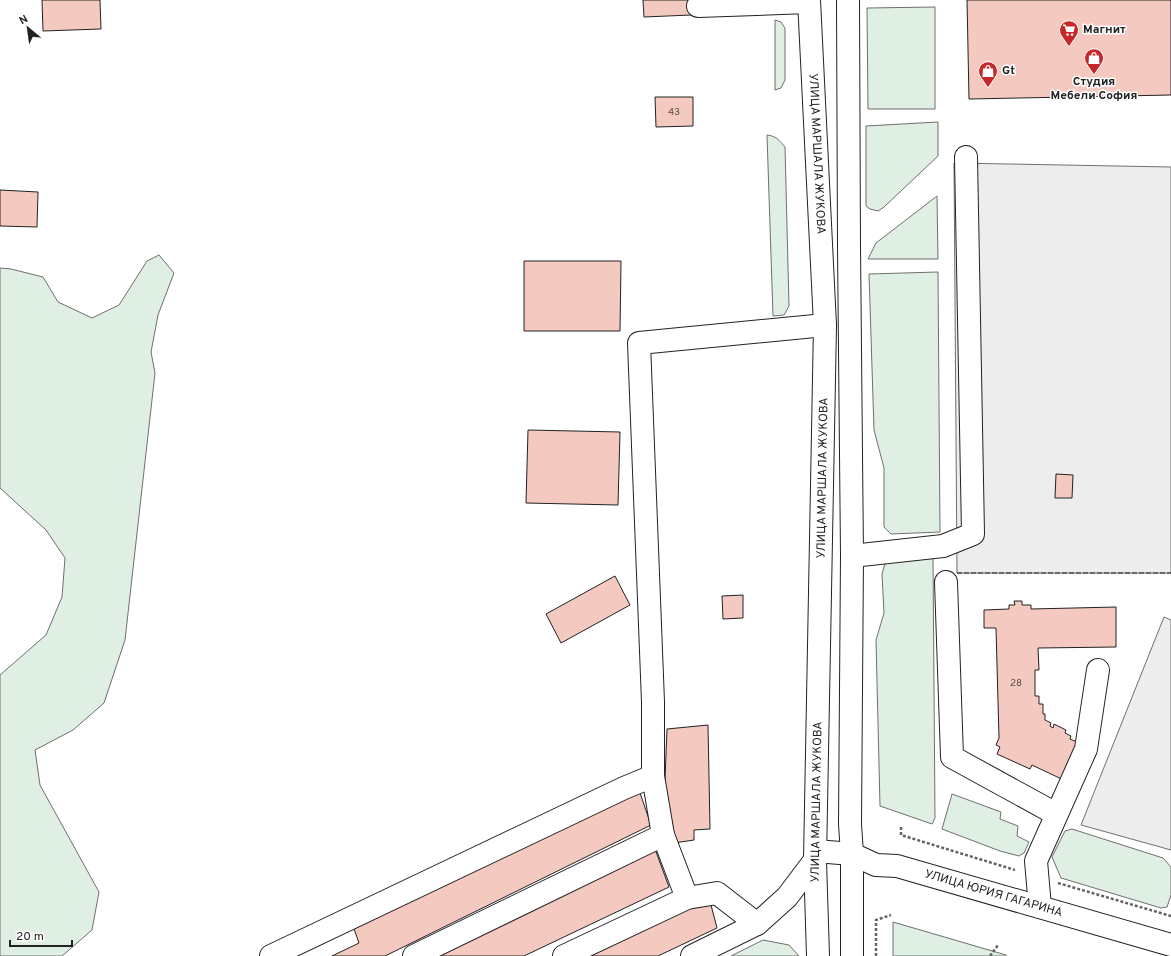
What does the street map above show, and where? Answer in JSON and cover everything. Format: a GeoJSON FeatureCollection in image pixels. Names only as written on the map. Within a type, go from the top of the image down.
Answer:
{"type":"FeatureCollection","features":[{"type":"Feature","properties":{"kind":"main road"},"geometry":{"type":"LineString","coordinates":[[848,0],[852,556],[850,824],[852,854],[852,956]]}},
{"type":"Feature","properties":{"kind":"main road"},"geometry":{"type":"LineString","coordinates":[[698,6],[809,1]]}},
{"type":"Feature","properties":{"kind":"main road","name":"УЛИЦА МАРШАЛА ЖУКОВА"},"geometry":{"type":"LineString","coordinates":[[809,1],[825,325],[816,856],[818,956]]}},
{"type":"Feature","properties":{"kind":"main road"},"geometry":{"type":"LineString","coordinates":[[852,556],[943,546],[973,534],[966,157]]}},
{"type":"Feature","properties":{"kind":"main road"},"geometry":{"type":"LineString","coordinates":[[687,898],[663,834],[653,776],[653,702],[638,343],[825,325]]}},
{"type":"Feature","properties":{"kind":"main road"},"geometry":{"type":"LineString","coordinates":[[946,582],[952,757],[1056,814]]}},
{"type":"Feature","properties":{"kind":"main road"},"geometry":{"type":"LineString","coordinates":[[1040,907],[1036,861],[1086,749],[1098,670]]}},
{"type":"Feature","properties":{"kind":"main road"},"geometry":{"type":"LineString","coordinates":[[271,956],[624,788],[653,776]]}},
{"type":"Feature","properties":{"kind":"main road"},"geometry":{"type":"LineString","coordinates":[[414,956],[663,834]]}},
{"type":"Feature","properties":{"kind":"main road","name":"УЛИЦА ЮРИЯ ГАГАРИНА"},"geometry":{"type":"LineString","coordinates":[[816,856],[852,854],[876,865],[897,866],[1171,945]]}},
{"type":"Feature","properties":{"kind":"main road"},"geometry":{"type":"LineString","coordinates":[[692,956],[757,924],[787,897],[816,856]]}},
{"type":"Feature","properties":{"kind":"main road"},"geometry":{"type":"LineString","coordinates":[[564,956],[687,898],[717,893],[757,924]]}},
{"type":"Feature","properties":{"kind":"path"},"geometry":{"type":"LineString","coordinates":[[901,827],[901,836]]}},
{"type":"Feature","properties":{"kind":"path"},"geometry":{"type":"LineString","coordinates":[[876,956],[876,920],[891,915]]}},
{"type":"Feature","properties":{"kind":"path"},"geometry":{"type":"LineString","coordinates":[[990,956],[998,945]]}},
{"type":"Feature","properties":{"kind":"green space"},"geometry":{"type":"Polygon","coordinates":[[[935,7],[935,109],[868,109],[867,8],[935,7]]]}},
{"type":"Feature","properties":{"kind":"green space"},"geometry":{"type":"Polygon","coordinates":[[[775,20],[781,22],[785,28],[785,80],[781,88],[775,90],[775,20]]]}},
{"type":"Feature","properties":{"kind":"green space"},"geometry":{"type":"Polygon","coordinates":[[[938,122],[938,156],[884,207],[878,211],[870,209],[866,206],[866,126],[938,122]]]}},
{"type":"Feature","properties":{"kind":"green space"},"geometry":{"type":"Polygon","coordinates":[[[767,135],[773,136],[785,147],[789,306],[784,315],[773,316],[767,135]]]}},
{"type":"Feature","properties":{"kind":"green space"},"geometry":{"type":"Polygon","coordinates":[[[937,196],[938,259],[868,259],[876,243],[937,196]]]}},
{"type":"Feature","properties":{"kind":"green space"},"geometry":{"type":"Polygon","coordinates":[[[159,255],[174,273],[158,315],[151,352],[155,373],[125,640],[104,703],[73,730],[35,750],[40,785],[99,892],[92,930],[62,956],[0,956],[0,675],[46,635],[62,597],[65,558],[46,530],[0,488],[0,268],[11,269],[43,277],[58,302],[92,318],[119,305],[147,261],[159,255]]]}},
{"type":"Feature","properties":{"kind":"green space"},"geometry":{"type":"Polygon","coordinates":[[[938,272],[940,532],[891,534],[884,527],[884,468],[874,430],[869,274],[938,272]]]}},
{"type":"Feature","properties":{"kind":"green space"},"geometry":{"type":"Polygon","coordinates":[[[933,557],[935,818],[932,824],[880,806],[876,640],[884,613],[882,574],[886,560],[933,557]]]}},
{"type":"Feature","properties":{"kind":"green space"},"geometry":{"type":"Polygon","coordinates":[[[952,794],[1001,812],[1000,819],[1018,826],[1017,836],[1029,842],[1024,853],[1019,856],[1000,851],[942,829],[952,794]]]}},
{"type":"Feature","properties":{"kind":"green space"},"geometry":{"type":"Polygon","coordinates":[[[1072,829],[1163,858],[1171,867],[1171,895],[1167,907],[1161,908],[1061,878],[1052,857],[1065,831],[1072,829]]]}},
{"type":"Feature","properties":{"kind":"green space"},"geometry":{"type":"Polygon","coordinates":[[[893,922],[1006,955],[1006,956],[893,956],[893,922]]]}},
{"type":"Feature","properties":{"kind":"green space"},"geometry":{"type":"Polygon","coordinates":[[[763,940],[789,945],[799,956],[731,956],[763,940]]]}},
{"type":"Feature","properties":{"kind":"shaded area"},"geometry":{"type":"Polygon","coordinates":[[[954,163],[1171,167],[1171,573],[957,573],[954,163]]]}},
{"type":"Feature","properties":{"kind":"shaded area"},"geometry":{"type":"Polygon","coordinates":[[[1164,617],[1171,620],[1171,850],[1081,825],[1164,617]]]}},
{"type":"Feature","properties":{"kind":"building"},"geometry":{"type":"Polygon","coordinates":[[[42,0],[100,0],[101,29],[43,31],[42,0]]]}},
{"type":"Feature","properties":{"kind":"building"},"geometry":{"type":"Polygon","coordinates":[[[643,0],[690,0],[691,15],[644,17],[643,0]]]}},
{"type":"Feature","properties":{"kind":"building","name":"Магнит"},"geometry":{"type":"Polygon","coordinates":[[[967,0],[1171,0],[1171,95],[969,99],[967,0]]]}},
{"type":"Feature","properties":{"kind":"building"},"geometry":{"type":"Polygon","coordinates":[[[655,97],[693,97],[693,126],[656,127],[655,97]]]}},
{"type":"Feature","properties":{"kind":"building"},"geometry":{"type":"Polygon","coordinates":[[[0,190],[38,192],[37,227],[0,226],[0,190]]]}},
{"type":"Feature","properties":{"kind":"building"},"geometry":{"type":"Polygon","coordinates":[[[524,261],[621,261],[620,331],[524,331],[524,261]]]}},
{"type":"Feature","properties":{"kind":"building"},"geometry":{"type":"Polygon","coordinates":[[[528,430],[620,432],[618,505],[526,503],[528,430]]]}},
{"type":"Feature","properties":{"kind":"building"},"geometry":{"type":"Polygon","coordinates":[[[1056,474],[1073,475],[1072,498],[1055,498],[1056,474]]]}},
{"type":"Feature","properties":{"kind":"building"},"geometry":{"type":"Polygon","coordinates":[[[615,576],[630,605],[561,643],[546,614],[615,576]]]}},
{"type":"Feature","properties":{"kind":"building"},"geometry":{"type":"Polygon","coordinates":[[[743,595],[743,618],[723,619],[722,596],[743,595]]]}},
{"type":"Feature","properties":{"kind":"building"},"geometry":{"type":"Polygon","coordinates":[[[1014,601],[1022,601],[1022,605],[1031,605],[1031,609],[1116,607],[1116,647],[1038,648],[1039,670],[1035,670],[1035,696],[1039,696],[1039,704],[1043,704],[1043,714],[1045,714],[1045,720],[1051,723],[1050,726],[1053,728],[1054,724],[1066,730],[1065,733],[1071,736],[1070,739],[1082,744],[1072,784],[1032,765],[1030,769],[997,754],[1000,747],[996,745],[999,738],[996,628],[984,628],[984,610],[1009,609],[1009,605],[1015,605],[1014,601]]]}},
{"type":"Feature","properties":{"kind":"building"},"geometry":{"type":"Polygon","coordinates":[[[708,725],[710,829],[694,830],[694,840],[674,843],[668,823],[665,780],[667,729],[708,725]]]}},
{"type":"Feature","properties":{"kind":"building"},"geometry":{"type":"Polygon","coordinates":[[[639,790],[651,825],[385,956],[332,956],[359,943],[353,926],[639,790]]]}},
{"type":"Feature","properties":{"kind":"building"},"geometry":{"type":"Polygon","coordinates":[[[655,849],[669,887],[524,956],[435,956],[655,849]]]}},
{"type":"Feature","properties":{"kind":"building"},"geometry":{"type":"Polygon","coordinates":[[[711,905],[717,928],[658,956],[582,956],[687,909],[711,905]]]}},
{"type":"Feature","properties":{"kind":"fence"},"geometry":{"type":"LineString","coordinates":[[957,573],[1171,573]]}},
{"type":"Feature","properties":{"kind":"place","name":"Магнит"},"geometry":{"type":"Point","coordinates":[1069,47]}},
{"type":"Feature","properties":{"kind":"place","name":"Студия Мебели София"},"geometry":{"type":"Point","coordinates":[1094,75]}},
{"type":"Feature","properties":{"kind":"place","name":"Gt"},"geometry":{"type":"Point","coordinates":[988,88]}}]}
